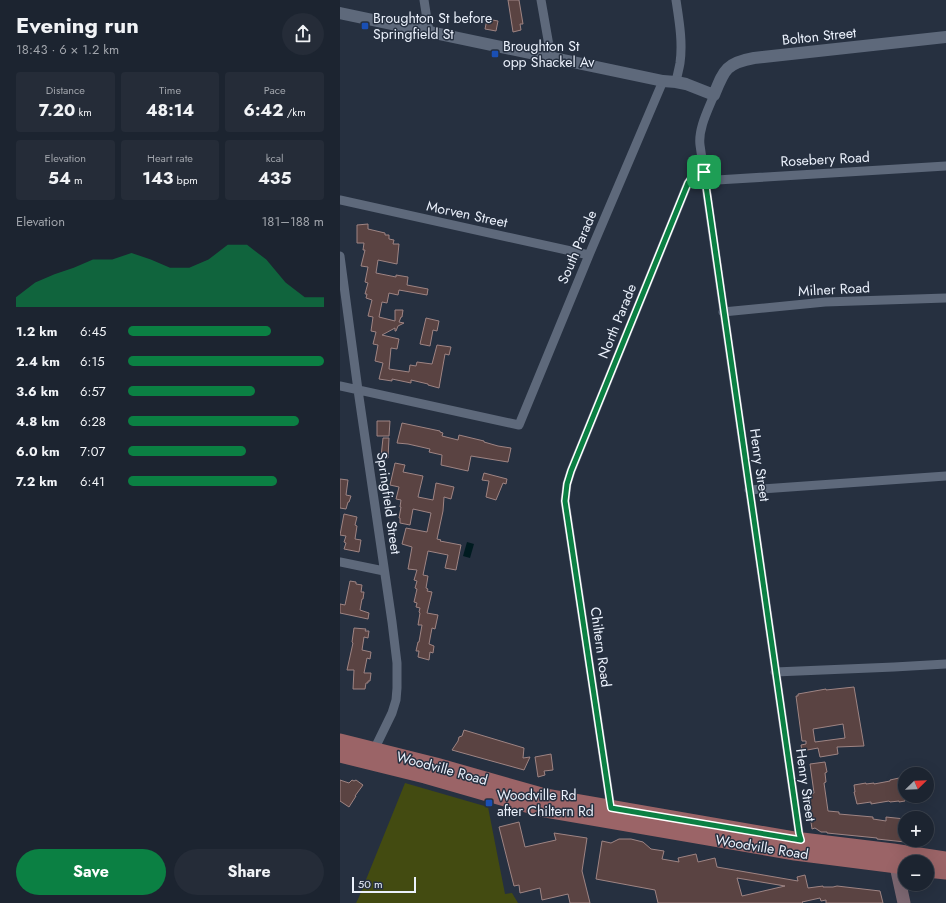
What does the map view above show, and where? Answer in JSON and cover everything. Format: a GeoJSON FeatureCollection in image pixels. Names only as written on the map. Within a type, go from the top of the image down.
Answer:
{"type":"FeatureCollection","features":[{"type":"Feature","properties":{"kind":"main road","name":"Woodville Road"},"geometry":{"type":"LineString","coordinates":[[340,741],[374,750],[385,760]]}},
{"type":"Feature","properties":{"kind":"main road","name":"Woodville Road"},"geometry":{"type":"LineString","coordinates":[[340,755],[385,760],[546,796],[611,808],[801,840],[946,859]]}},
{"type":"Feature","properties":{"kind":"main road","name":"Woodville Road"},"geometry":{"type":"LineString","coordinates":[[426,770],[540,809],[795,853],[898,866]]}},
{"type":"Feature","properties":{"kind":"main road"},"geometry":{"type":"LineString","coordinates":[[893,851],[898,862]]}},
{"type":"Feature","properties":{"kind":"main road"},"geometry":{"type":"LineString","coordinates":[[934,871],[946,872]]}},
{"type":"Feature","properties":{"kind":"main road"},"geometry":{"type":"LineString","coordinates":[[903,891],[904,903]]}},
{"type":"Feature","properties":{"kind":"street"},"geometry":{"type":"LineString","coordinates":[[424,0],[429,32]]}},
{"type":"Feature","properties":{"kind":"street"},"geometry":{"type":"LineString","coordinates":[[542,0],[551,57]]}},
{"type":"Feature","properties":{"kind":"street"},"geometry":{"type":"LineString","coordinates":[[676,0],[681,43],[681,83]]}},
{"type":"Feature","properties":{"kind":"street"},"geometry":{"type":"LineString","coordinates":[[340,12],[663,81],[681,83],[714,95]]}},
{"type":"Feature","properties":{"kind":"street","name":"Bolton Street"},"geometry":{"type":"LineString","coordinates":[[714,95],[721,76],[732,65],[742,60],[946,37]]}},
{"type":"Feature","properties":{"kind":"street","name":"South Parade"},"geometry":{"type":"LineString","coordinates":[[358,390],[520,425],[589,255],[663,81]]}},
{"type":"Feature","properties":{"kind":"street","name":"Henry Street"},"geometry":{"type":"LineString","coordinates":[[714,95],[700,132],[699,139],[775,672],[801,840]]}},
{"type":"Feature","properties":{"kind":"street","name":"Rosebery Road"},"geometry":{"type":"LineString","coordinates":[[705,177],[717,180],[946,166]]}},
{"type":"Feature","properties":{"kind":"street","name":"North Parade"},"geometry":{"type":"LineString","coordinates":[[566,489],[571,471],[688,183],[693,176],[705,177]]}},
{"type":"Feature","properties":{"kind":"street","name":"Morven Street"},"geometry":{"type":"LineString","coordinates":[[340,200],[589,255]]}},
{"type":"Feature","properties":{"kind":"street","name":"Springfield Street"},"geometry":{"type":"LineString","coordinates":[[340,256],[396,649],[398,688],[396,700],[392,713],[374,750]]}},
{"type":"Feature","properties":{"kind":"street","name":"Milner Road"},"geometry":{"type":"LineString","coordinates":[[723,312],[825,302],[946,298]]}},
{"type":"Feature","properties":{"kind":"street"},"geometry":{"type":"LineString","coordinates":[[340,386],[358,390]]}},
{"type":"Feature","properties":{"kind":"street"},"geometry":{"type":"LineString","coordinates":[[749,490],[946,476]]}},
{"type":"Feature","properties":{"kind":"street","name":"Chiltern Road"},"geometry":{"type":"LineString","coordinates":[[566,489],[565,501],[611,808]]}},
{"type":"Feature","properties":{"kind":"street"},"geometry":{"type":"LineString","coordinates":[[340,562],[384,571]]}},
{"type":"Feature","properties":{"kind":"street"},"geometry":{"type":"LineString","coordinates":[[775,672],[946,664]]}},
{"type":"Feature","properties":{"kind":"green space"},"geometry":{"type":"Polygon","coordinates":[[[405,783],[488,807],[505,894],[512,893],[518,903],[356,903],[405,783]]]}},
{"type":"Feature","properties":{"kind":"shaded area"},"geometry":{"type":"Polygon","coordinates":[[[467,542],[474,544],[470,558],[463,556],[467,542]]]}},
{"type":"Feature","properties":{"kind":"building"},"geometry":{"type":"Polygon","coordinates":[[[508,0],[519,0],[523,24],[520,24],[521,30],[513,32],[508,0]]]}},
{"type":"Feature","properties":{"kind":"building"},"geometry":{"type":"Polygon","coordinates":[[[487,19],[498,21],[496,31],[485,29],[487,19]]]}},
{"type":"Feature","properties":{"kind":"building"},"geometry":{"type":"Polygon","coordinates":[[[368,224],[368,229],[385,233],[385,235],[389,235],[389,239],[394,240],[393,244],[399,244],[397,264],[378,260],[376,273],[396,277],[396,275],[408,277],[407,285],[428,289],[427,295],[399,290],[398,295],[389,293],[387,303],[382,302],[379,317],[395,321],[395,310],[403,310],[402,317],[399,322],[404,323],[398,326],[396,331],[395,328],[382,335],[399,339],[397,349],[391,348],[389,369],[409,372],[410,365],[416,366],[417,362],[432,364],[437,345],[451,347],[449,355],[445,354],[439,388],[411,380],[411,383],[392,379],[392,381],[379,379],[383,363],[375,361],[378,345],[373,344],[376,332],[371,331],[373,317],[368,316],[372,300],[366,298],[367,294],[365,294],[368,283],[365,282],[368,267],[361,266],[365,250],[363,250],[364,243],[357,243],[357,225],[368,224]]]}},
{"type":"Feature","properties":{"kind":"building"},"geometry":{"type":"Polygon","coordinates":[[[426,318],[439,321],[437,331],[433,330],[430,346],[420,344],[426,318]]]}},
{"type":"Feature","properties":{"kind":"building"},"geometry":{"type":"Polygon","coordinates":[[[377,421],[390,421],[389,436],[377,436],[377,421]]]}},
{"type":"Feature","properties":{"kind":"building"},"geometry":{"type":"Polygon","coordinates":[[[402,423],[440,431],[443,433],[442,436],[458,440],[459,435],[498,446],[511,448],[508,462],[471,456],[468,471],[441,465],[442,455],[429,452],[430,449],[397,443],[402,423]]]}},
{"type":"Feature","properties":{"kind":"building"},"geometry":{"type":"Polygon","coordinates":[[[383,438],[389,438],[388,458],[381,457],[383,438]]]}},
{"type":"Feature","properties":{"kind":"building"},"geometry":{"type":"Polygon","coordinates":[[[395,463],[405,465],[403,472],[423,476],[418,497],[433,500],[436,483],[454,487],[451,499],[444,497],[443,511],[437,539],[441,540],[440,541],[461,545],[456,570],[445,568],[448,555],[428,551],[423,575],[428,576],[427,591],[432,592],[427,613],[438,615],[435,629],[432,628],[429,644],[434,646],[433,653],[430,652],[429,660],[418,657],[419,651],[416,651],[422,625],[418,625],[420,608],[416,607],[417,603],[414,602],[417,581],[414,580],[417,570],[408,569],[412,547],[402,544],[406,528],[427,532],[431,513],[413,509],[410,525],[400,523],[399,518],[401,500],[396,499],[399,487],[390,485],[395,463]]]}},
{"type":"Feature","properties":{"kind":"building"},"geometry":{"type":"Polygon","coordinates":[[[484,473],[507,479],[506,484],[503,483],[496,500],[486,497],[489,481],[482,480],[484,473]]]}},
{"type":"Feature","properties":{"kind":"building"},"geometry":{"type":"Polygon","coordinates":[[[340,479],[348,480],[346,495],[351,496],[346,509],[340,508],[340,479]]]}},
{"type":"Feature","properties":{"kind":"building"},"geometry":{"type":"Polygon","coordinates":[[[344,514],[357,517],[355,525],[357,526],[355,539],[361,540],[359,552],[344,549],[346,536],[340,535],[344,514]]]}},
{"type":"Feature","properties":{"kind":"building"},"geometry":{"type":"Polygon","coordinates":[[[350,581],[362,585],[361,592],[364,592],[360,610],[369,613],[368,619],[340,613],[340,604],[345,605],[350,581]]]}},
{"type":"Feature","properties":{"kind":"building"},"geometry":{"type":"Polygon","coordinates":[[[354,628],[366,629],[365,631],[369,631],[368,638],[364,637],[362,650],[371,652],[370,659],[367,658],[364,673],[371,673],[370,681],[366,683],[365,689],[353,689],[354,670],[347,670],[353,643],[354,628]]]}},
{"type":"Feature","properties":{"kind":"building"},"geometry":{"type":"Polygon","coordinates":[[[854,687],[864,746],[837,747],[838,754],[820,757],[818,748],[802,751],[801,745],[806,744],[806,741],[802,741],[796,696],[798,696],[798,694],[854,687]],[[843,724],[813,729],[815,742],[845,738],[843,724]]]}},
{"type":"Feature","properties":{"kind":"building"},"geometry":{"type":"Polygon","coordinates":[[[464,730],[524,748],[523,758],[530,757],[524,770],[452,750],[459,737],[462,736],[464,730]]]}},
{"type":"Feature","properties":{"kind":"building"},"geometry":{"type":"Polygon","coordinates":[[[551,754],[553,770],[544,771],[545,775],[538,777],[535,757],[551,754]]]}},
{"type":"Feature","properties":{"kind":"building"},"geometry":{"type":"Polygon","coordinates":[[[825,762],[827,772],[825,773],[826,782],[824,783],[828,811],[839,812],[839,814],[873,817],[873,819],[886,821],[886,817],[898,818],[898,841],[827,833],[821,832],[815,828],[812,829],[807,794],[814,793],[810,764],[825,762]]]}},
{"type":"Feature","properties":{"kind":"building"},"geometry":{"type":"Polygon","coordinates":[[[898,778],[898,801],[857,804],[854,785],[866,783],[874,784],[898,778]]]}},
{"type":"Feature","properties":{"kind":"building"},"geometry":{"type":"Polygon","coordinates":[[[340,780],[349,783],[352,780],[356,780],[363,785],[349,807],[340,801],[340,780]]]}},
{"type":"Feature","properties":{"kind":"building"},"geometry":{"type":"Polygon","coordinates":[[[519,822],[525,847],[556,840],[554,833],[587,838],[582,871],[590,903],[570,903],[568,894],[542,900],[540,888],[520,893],[519,885],[514,886],[499,827],[519,822]]]}},
{"type":"Feature","properties":{"kind":"building"},"geometry":{"type":"Polygon","coordinates":[[[619,839],[631,839],[643,842],[651,849],[664,851],[662,859],[679,862],[678,858],[696,854],[698,862],[715,858],[717,867],[798,881],[797,877],[805,875],[808,888],[837,886],[880,891],[883,903],[826,903],[826,900],[821,901],[820,898],[802,902],[803,903],[658,903],[655,890],[596,879],[602,841],[611,843],[619,839]],[[737,878],[742,896],[785,886],[737,878]]]}},
{"type":"Feature","properties":{"kind":"place","name":"Broughton St before Springfield St"},"geometry":{"type":"Point","coordinates":[365,26]}},
{"type":"Feature","properties":{"kind":"place","name":"Broughton St opp Shackel Av"},"geometry":{"type":"Point","coordinates":[495,54]}},
{"type":"Feature","properties":{"kind":"place","name":"Woodville Rd after Chiltern Rd"},"geometry":{"type":"Point","coordinates":[489,803]}},
{"type":"Feature","properties":{"kind":"route"},"geometry":{"type":"LineString","coordinates":[[704,172],[775,672],[801,840],[611,808],[565,501],[568,478],[688,183],[693,176],[704,172]]}}]}
